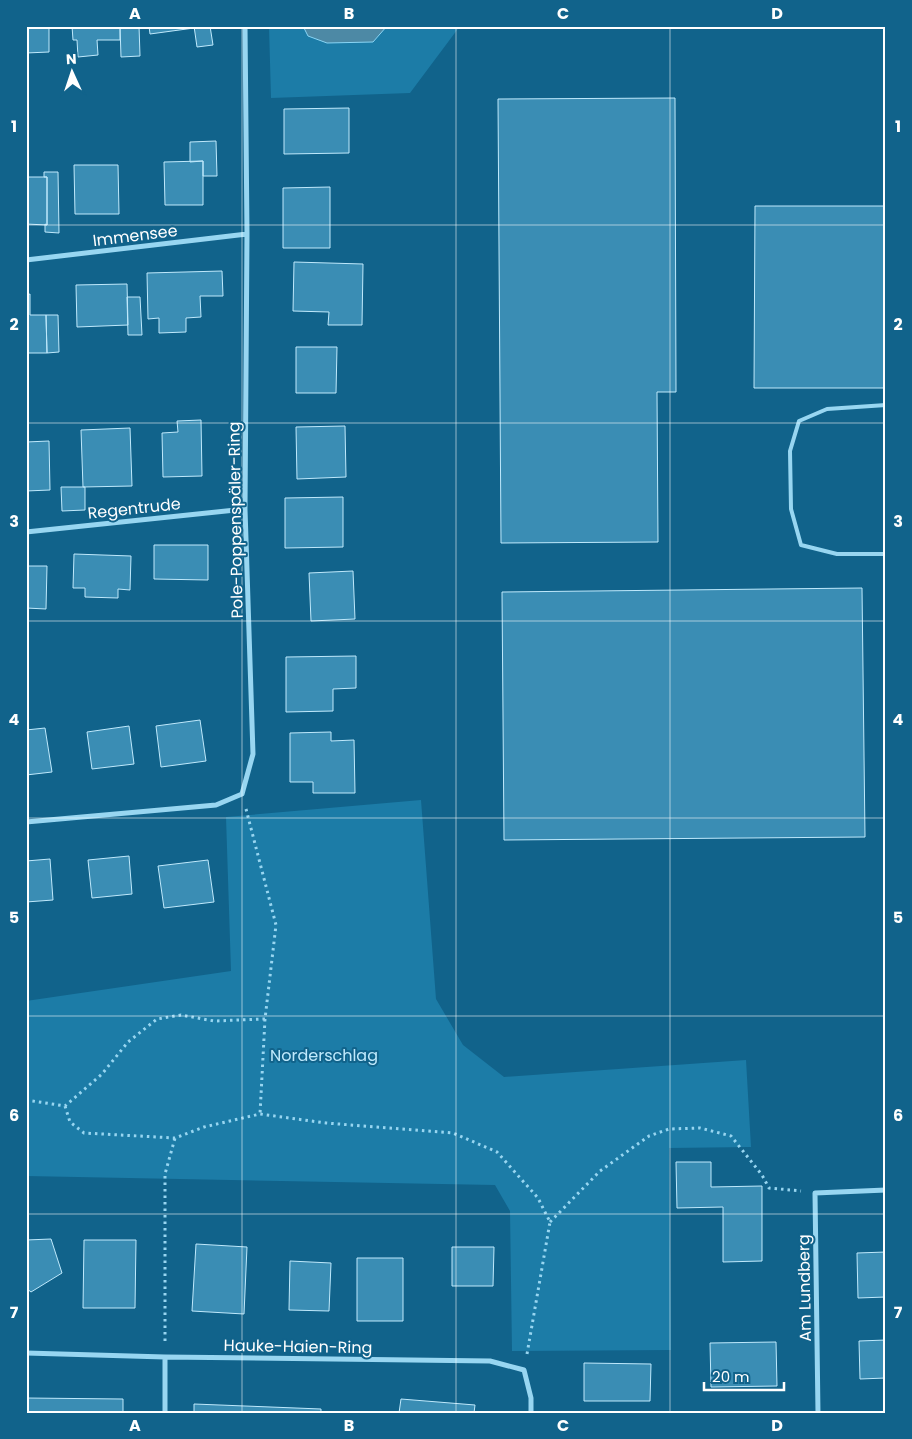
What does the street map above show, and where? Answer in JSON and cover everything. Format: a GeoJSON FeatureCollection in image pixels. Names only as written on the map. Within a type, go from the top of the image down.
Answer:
{"type":"FeatureCollection","features":[{"type":"Feature","properties":{"kind":"street","name":"Pole-Poppenspäler-Ring"},"geometry":{"type":"LineString","coordinates":[[242,794],[253,754],[245,509],[247,234],[244,26]]}},
{"type":"Feature","properties":{"kind":"street","name":"Immensee"},"geometry":{"type":"LineString","coordinates":[[26,260],[247,234]]}},
{"type":"Feature","properties":{"kind":"street","name":"Regentrude"},"geometry":{"type":"LineString","coordinates":[[26,532],[245,509]]}},
{"type":"Feature","properties":{"kind":"street"},"geometry":{"type":"LineString","coordinates":[[26,822],[216,805],[242,794]]}},
{"type":"Feature","properties":{"kind":"street"},"geometry":{"type":"LineString","coordinates":[[815,1193],[886,1190]]}},
{"type":"Feature","properties":{"kind":"street","name":"Am Lundberg"},"geometry":{"type":"LineString","coordinates":[[815,1193],[818,1413]]}},
{"type":"Feature","properties":{"kind":"street","name":"Hauke-Haien-Ring"},"geometry":{"type":"LineString","coordinates":[[26,1353],[490,1362],[524,1370]]}},
{"type":"Feature","properties":{"kind":"street"},"geometry":{"type":"LineString","coordinates":[[165,1357],[165,1413]]}},
{"type":"Feature","properties":{"kind":"street"},"geometry":{"type":"LineString","coordinates":[[524,1370],[531,1398],[531,1413]]}},
{"type":"Feature","properties":{"kind":"lane"},"geometry":{"type":"LineString","coordinates":[[886,405],[827,409],[799,421],[790,451],[790,509],[801,545],[837,554],[886,554]]}},
{"type":"Feature","properties":{"kind":"path"},"geometry":{"type":"LineString","coordinates":[[242,794],[276,925],[265,1019],[260,1114]]}},
{"type":"Feature","properties":{"kind":"path"},"geometry":{"type":"LineString","coordinates":[[26,1100],[65,1106],[102,1074],[128,1042],[157,1019],[181,1015],[214,1021],[265,1019]]}},
{"type":"Feature","properties":{"kind":"path"},"geometry":{"type":"LineString","coordinates":[[65,1106],[70,1122],[84,1133],[175,1138],[204,1127],[260,1114],[326,1123],[452,1132],[497,1152],[538,1198],[550,1222]]}},
{"type":"Feature","properties":{"kind":"path"},"geometry":{"type":"LineString","coordinates":[[524,1370],[550,1222],[600,1171],[649,1136],[669,1129],[700,1128],[731,1136],[762,1175],[769,1188],[815,1193]]}},
{"type":"Feature","properties":{"kind":"path"},"geometry":{"type":"LineString","coordinates":[[165,1357],[165,1174],[175,1138]]}},
{"type":"Feature","properties":{"kind":"green space"},"geometry":{"type":"Polygon","coordinates":[[[269,26],[303,26],[308,36],[373,42],[387,26],[460,26],[410,93],[271,98],[269,26]]]}},
{"type":"Feature","properties":{"kind":"green space","name":"Norderschlag"},"geometry":{"type":"Polygon","coordinates":[[[421,800],[436,999],[463,1045],[504,1077],[746,1060],[751,1147],[669,1148],[671,1350],[512,1351],[510,1211],[495,1185],[26,1176],[26,1001],[231,971],[226,817],[421,800]]]}},
{"type":"Feature","properties":{"kind":"shaded area"},"geometry":{"type":"Polygon","coordinates":[[[303,26],[387,26],[373,42],[327,43],[308,36],[303,26]]]}},
{"type":"Feature","properties":{"kind":"building"},"geometry":{"type":"Polygon","coordinates":[[[26,26],[49,26],[49,52],[26,53],[26,26]]]}},
{"type":"Feature","properties":{"kind":"building"},"geometry":{"type":"Polygon","coordinates":[[[72,26],[120,26],[120,40],[97,40],[98,55],[78,57],[77,40],[73,40],[72,26]]]}},
{"type":"Feature","properties":{"kind":"building"},"geometry":{"type":"Polygon","coordinates":[[[120,26],[139,26],[140,56],[121,57],[120,26]]]}},
{"type":"Feature","properties":{"kind":"building"},"geometry":{"type":"Polygon","coordinates":[[[149,26],[194,26],[194,28],[150,34],[149,26]]]}},
{"type":"Feature","properties":{"kind":"building"},"geometry":{"type":"Polygon","coordinates":[[[194,26],[210,26],[213,45],[197,47],[194,26]]]}},
{"type":"Feature","properties":{"kind":"building"},"geometry":{"type":"Polygon","coordinates":[[[675,98],[676,392],[657,392],[658,542],[501,543],[498,99],[675,98]]]}},
{"type":"Feature","properties":{"kind":"building"},"geometry":{"type":"Polygon","coordinates":[[[349,108],[349,153],[284,154],[284,109],[349,108]]]}},
{"type":"Feature","properties":{"kind":"building"},"geometry":{"type":"Polygon","coordinates":[[[216,141],[217,176],[203,176],[203,161],[190,162],[190,142],[216,141]]]}},
{"type":"Feature","properties":{"kind":"building"},"geometry":{"type":"Polygon","coordinates":[[[203,161],[203,205],[165,205],[164,162],[203,161]]]}},
{"type":"Feature","properties":{"kind":"building"},"geometry":{"type":"Polygon","coordinates":[[[74,165],[118,165],[119,214],[75,214],[74,165]]]}},
{"type":"Feature","properties":{"kind":"building"},"geometry":{"type":"Polygon","coordinates":[[[44,172],[58,172],[59,233],[45,232],[45,224],[47,225],[47,177],[44,177],[44,172]]]}},
{"type":"Feature","properties":{"kind":"building"},"geometry":{"type":"Polygon","coordinates":[[[26,177],[47,177],[47,225],[26,224],[26,177]]]}},
{"type":"Feature","properties":{"kind":"building"},"geometry":{"type":"Polygon","coordinates":[[[330,187],[330,248],[283,248],[283,188],[330,187]]]}},
{"type":"Feature","properties":{"kind":"building"},"geometry":{"type":"Polygon","coordinates":[[[755,206],[886,206],[886,388],[754,388],[755,206]]]}},
{"type":"Feature","properties":{"kind":"building"},"geometry":{"type":"Polygon","coordinates":[[[294,262],[363,264],[362,325],[328,325],[329,312],[293,311],[294,262]]]}},
{"type":"Feature","properties":{"kind":"building"},"geometry":{"type":"Polygon","coordinates":[[[222,271],[223,296],[200,296],[201,317],[186,318],[186,332],[159,333],[159,318],[148,319],[147,273],[222,271]]]}},
{"type":"Feature","properties":{"kind":"building"},"geometry":{"type":"Polygon","coordinates":[[[127,284],[128,325],[77,327],[76,285],[127,284]]]}},
{"type":"Feature","properties":{"kind":"building"},"geometry":{"type":"Polygon","coordinates":[[[30,294],[30,315],[46,315],[47,353],[26,353],[26,295],[30,294]]]}},
{"type":"Feature","properties":{"kind":"building"},"geometry":{"type":"Polygon","coordinates":[[[127,297],[140,297],[142,335],[128,335],[127,297]]]}},
{"type":"Feature","properties":{"kind":"building"},"geometry":{"type":"Polygon","coordinates":[[[46,315],[58,315],[59,352],[47,353],[46,315]]]}},
{"type":"Feature","properties":{"kind":"building"},"geometry":{"type":"Polygon","coordinates":[[[296,347],[337,347],[336,393],[296,393],[296,347]]]}},
{"type":"Feature","properties":{"kind":"building"},"geometry":{"type":"Polygon","coordinates":[[[201,420],[202,476],[163,477],[162,433],[178,432],[177,421],[201,420]]]}},
{"type":"Feature","properties":{"kind":"building"},"geometry":{"type":"Polygon","coordinates":[[[345,426],[346,477],[297,479],[296,427],[345,426]]]}},
{"type":"Feature","properties":{"kind":"building"},"geometry":{"type":"Polygon","coordinates":[[[130,428],[132,486],[83,487],[81,430],[130,428]]]}},
{"type":"Feature","properties":{"kind":"building"},"geometry":{"type":"Polygon","coordinates":[[[49,441],[50,490],[26,491],[26,442],[49,441]]]}},
{"type":"Feature","properties":{"kind":"building"},"geometry":{"type":"Polygon","coordinates":[[[61,487],[85,487],[85,510],[62,511],[61,487]]]}},
{"type":"Feature","properties":{"kind":"building"},"geometry":{"type":"Polygon","coordinates":[[[343,497],[343,547],[285,548],[285,498],[343,497]]]}},
{"type":"Feature","properties":{"kind":"building"},"geometry":{"type":"Polygon","coordinates":[[[154,545],[208,545],[208,580],[154,579],[154,545]]]}},
{"type":"Feature","properties":{"kind":"building"},"geometry":{"type":"Polygon","coordinates":[[[74,554],[131,556],[130,590],[118,589],[118,598],[85,597],[85,588],[73,588],[74,554]]]}},
{"type":"Feature","properties":{"kind":"building"},"geometry":{"type":"Polygon","coordinates":[[[26,566],[47,566],[46,609],[26,608],[26,566]]]}},
{"type":"Feature","properties":{"kind":"building"},"geometry":{"type":"Polygon","coordinates":[[[353,571],[355,619],[311,621],[309,573],[353,571]]]}},
{"type":"Feature","properties":{"kind":"building"},"geometry":{"type":"Polygon","coordinates":[[[862,588],[865,837],[504,840],[502,592],[862,588]]]}},
{"type":"Feature","properties":{"kind":"building"},"geometry":{"type":"Polygon","coordinates":[[[356,656],[356,688],[333,689],[333,711],[286,712],[286,657],[356,656]]]}},
{"type":"Feature","properties":{"kind":"building"},"geometry":{"type":"Polygon","coordinates":[[[200,720],[206,761],[161,767],[156,726],[200,720]]]}},
{"type":"Feature","properties":{"kind":"building"},"geometry":{"type":"Polygon","coordinates":[[[129,726],[134,764],[92,769],[87,732],[129,726]]]}},
{"type":"Feature","properties":{"kind":"building"},"geometry":{"type":"Polygon","coordinates":[[[45,728],[52,772],[26,775],[26,730],[45,728]]]}},
{"type":"Feature","properties":{"kind":"building"},"geometry":{"type":"Polygon","coordinates":[[[331,732],[331,741],[354,740],[355,793],[313,793],[313,782],[290,782],[290,733],[331,732]]]}},
{"type":"Feature","properties":{"kind":"building"},"geometry":{"type":"Polygon","coordinates":[[[129,856],[132,894],[92,898],[88,860],[129,856]]]}},
{"type":"Feature","properties":{"kind":"building"},"geometry":{"type":"Polygon","coordinates":[[[50,859],[53,900],[26,902],[26,861],[50,859]]]}},
{"type":"Feature","properties":{"kind":"building"},"geometry":{"type":"Polygon","coordinates":[[[208,860],[214,902],[164,908],[158,866],[208,860]]]}},
{"type":"Feature","properties":{"kind":"building"},"geometry":{"type":"Polygon","coordinates":[[[676,1162],[711,1162],[711,1187],[762,1186],[762,1261],[723,1262],[723,1207],[677,1208],[676,1162]]]}},
{"type":"Feature","properties":{"kind":"building"},"geometry":{"type":"Polygon","coordinates":[[[51,1239],[62,1273],[31,1292],[26,1288],[26,1240],[51,1239]]]}},
{"type":"Feature","properties":{"kind":"building"},"geometry":{"type":"Polygon","coordinates":[[[84,1240],[136,1240],[135,1308],[83,1308],[84,1240]]]}},
{"type":"Feature","properties":{"kind":"building"},"geometry":{"type":"Polygon","coordinates":[[[196,1244],[247,1247],[244,1314],[192,1311],[196,1244]]]}},
{"type":"Feature","properties":{"kind":"building"},"geometry":{"type":"Polygon","coordinates":[[[452,1247],[494,1247],[493,1286],[452,1286],[452,1247]]]}},
{"type":"Feature","properties":{"kind":"building"},"geometry":{"type":"Polygon","coordinates":[[[886,1252],[886,1297],[858,1298],[857,1253],[886,1252]]]}},
{"type":"Feature","properties":{"kind":"building"},"geometry":{"type":"Polygon","coordinates":[[[357,1258],[403,1258],[403,1321],[357,1321],[357,1258]]]}},
{"type":"Feature","properties":{"kind":"building"},"geometry":{"type":"Polygon","coordinates":[[[290,1261],[331,1263],[329,1311],[289,1310],[290,1261]]]}},
{"type":"Feature","properties":{"kind":"building"},"geometry":{"type":"Polygon","coordinates":[[[886,1340],[886,1378],[860,1379],[859,1341],[886,1340]]]}},
{"type":"Feature","properties":{"kind":"building"},"geometry":{"type":"Polygon","coordinates":[[[776,1342],[777,1386],[711,1387],[710,1343],[776,1342]]]}},
{"type":"Feature","properties":{"kind":"building"},"geometry":{"type":"Polygon","coordinates":[[[584,1363],[651,1364],[650,1401],[584,1401],[584,1363]]]}},
{"type":"Feature","properties":{"kind":"building"},"geometry":{"type":"Polygon","coordinates":[[[26,1398],[123,1399],[123,1413],[26,1413],[26,1398]]]}},
{"type":"Feature","properties":{"kind":"building"},"geometry":{"type":"Polygon","coordinates":[[[401,1399],[475,1405],[474,1413],[399,1413],[401,1399]]]}},
{"type":"Feature","properties":{"kind":"building"},"geometry":{"type":"Polygon","coordinates":[[[194,1404],[321,1409],[321,1413],[194,1413],[194,1404]]]}}]}
